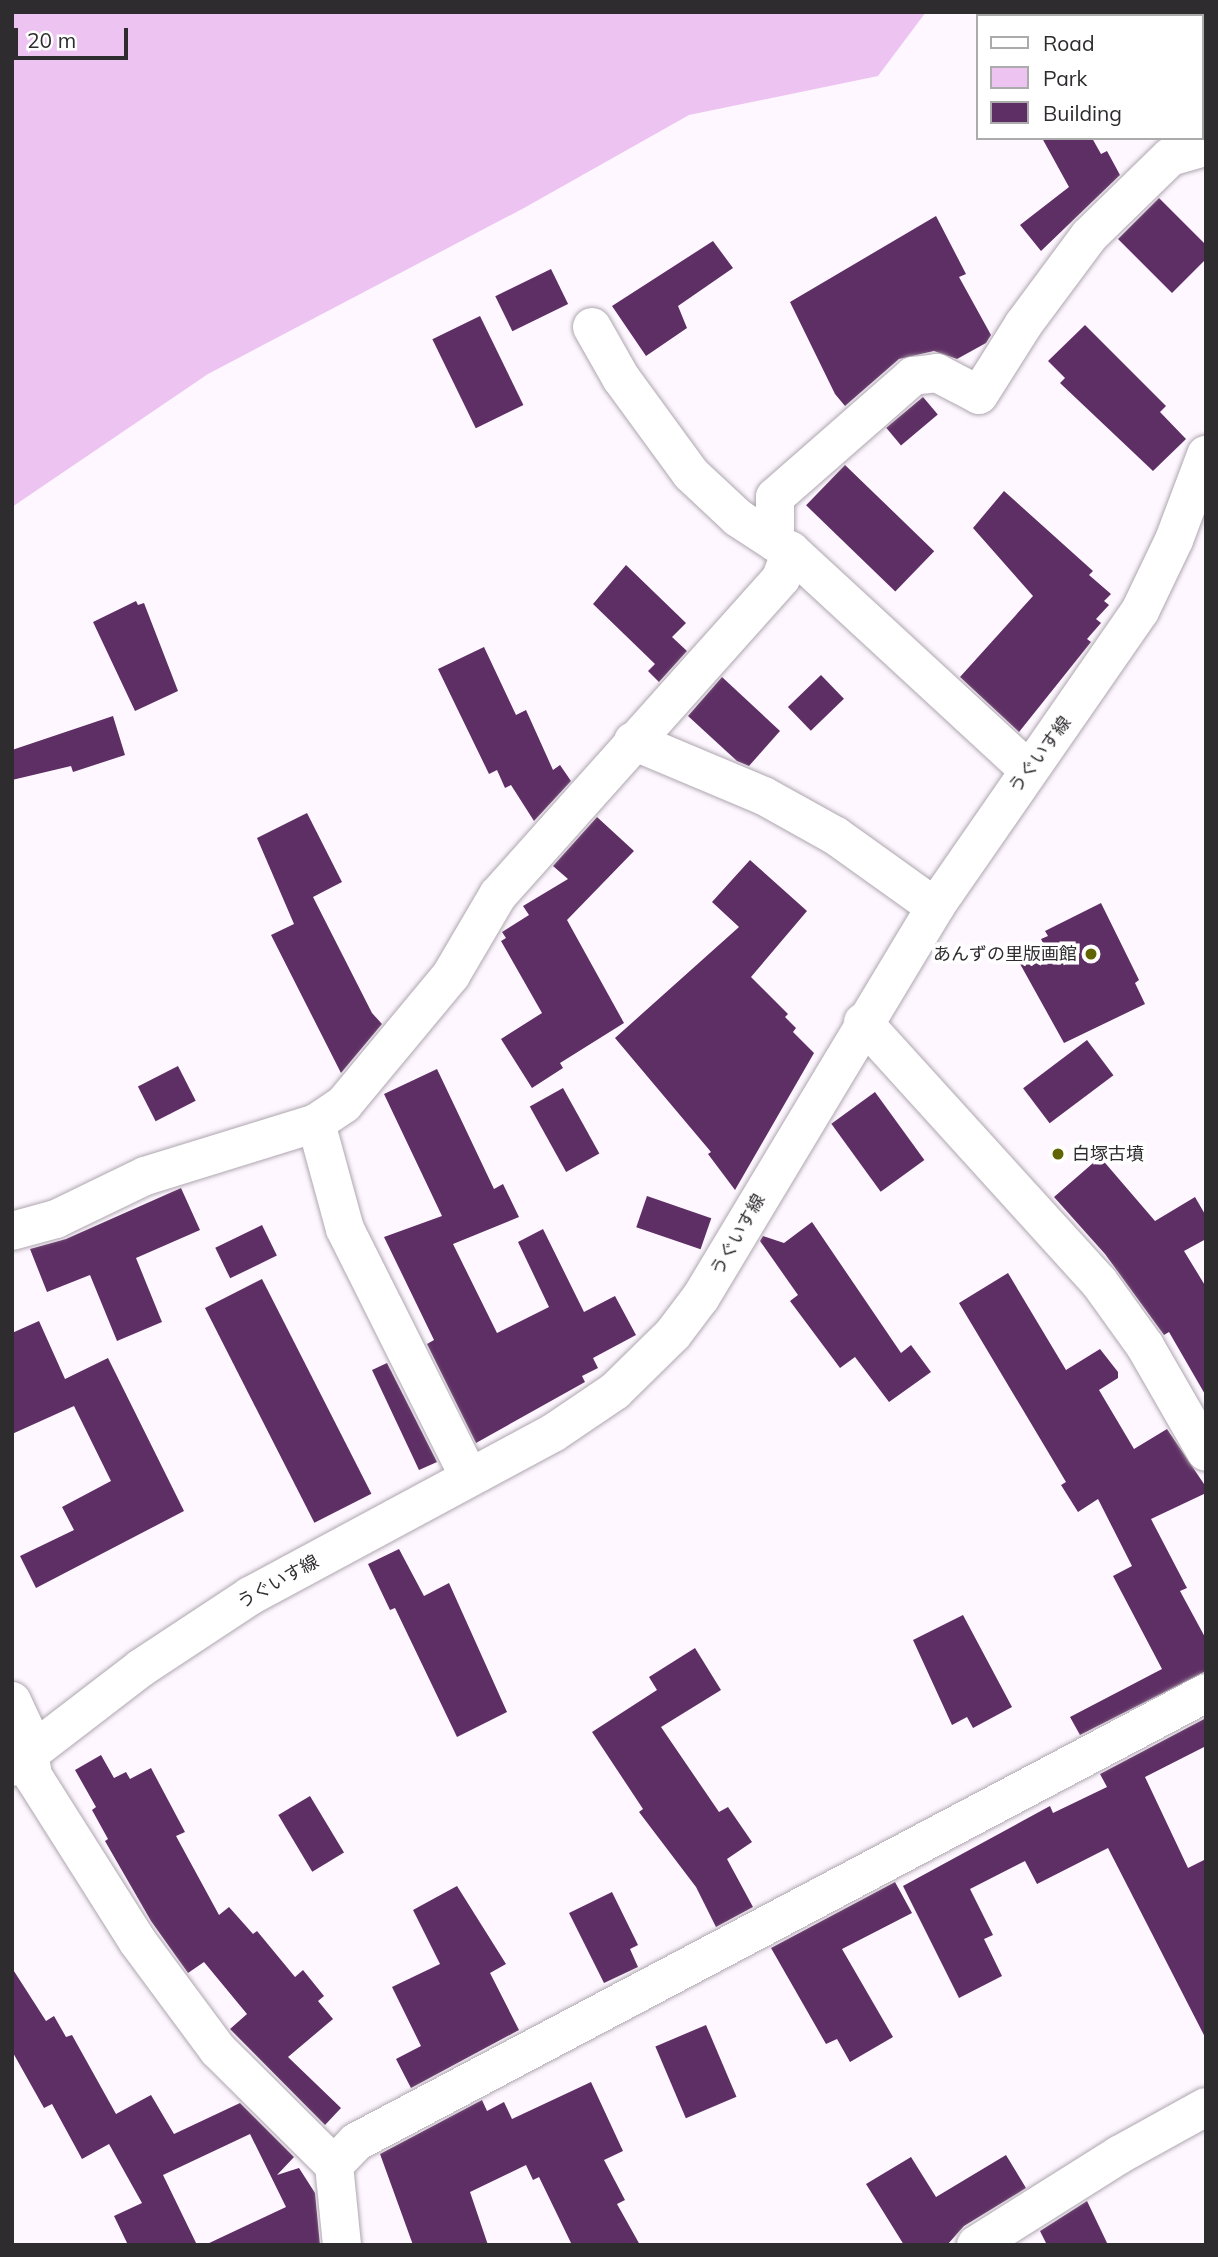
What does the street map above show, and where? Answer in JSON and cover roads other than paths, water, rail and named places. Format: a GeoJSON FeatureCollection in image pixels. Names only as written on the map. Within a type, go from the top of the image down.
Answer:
{"type":"FeatureCollection","features":[{"type":"Feature","properties":{"kind":"street"},"geometry":{"type":"LineString","coordinates":[[12,1231],[56,1219],[145,1176],[316,1123],[344,1104],[376,1070],[451,975],[498,895],[781,578],[783,546],[775,497],[913,376],[937,373],[979,395],[1023,325],[1090,236],[1170,157],[1206,147]]}},
{"type":"Feature","properties":{"kind":"street"},"geometry":{"type":"LineString","coordinates":[[592,327],[621,378],[691,474],[738,518],[783,546],[1027,769]]}},
{"type":"Feature","properties":{"kind":"street","name":"うぐいす線"},"geometry":{"type":"LineString","coordinates":[[21,1760],[172,1646],[250,1596],[553,1433],[615,1391],[673,1334],[702,1297],[863,1022],[935,907],[1027,769],[1086,693],[1140,611],[1174,540],[1206,455]]}},
{"type":"Feature","properties":{"kind":"street"},"geometry":{"type":"LineString","coordinates":[[633,741],[764,796],[836,836],[935,907]]}},
{"type":"Feature","properties":{"kind":"street"},"geometry":{"type":"LineString","coordinates":[[863,1022],[1099,1282],[1145,1346],[1206,1452]]}},
{"type":"Feature","properties":{"kind":"street"},"geometry":{"type":"LineString","coordinates":[[316,1123],[345,1229],[469,1477]]}},
{"type":"Feature","properties":{"kind":"street"},"geometry":{"type":"LineString","coordinates":[[334,2165],[356,2142],[1206,1693]]}},
{"type":"Feature","properties":{"kind":"street"},"geometry":{"type":"LineString","coordinates":[[12,1701],[26,1731],[21,1760],[77,1850],[218,2050],[334,2165],[342,2245]]}},
{"type":"Feature","properties":{"kind":"street"},"geometry":{"type":"LineString","coordinates":[[976,2245],[1119,2155],[1206,2107]]}},
{"type":"Feature","properties":{"kind":"place","name":"あんずの里版画館"},"geometry":{"type":"Point","coordinates":[1091,954]}},
{"type":"Feature","properties":{"kind":"place","name":"白塚古墳"},"geometry":{"type":"Point","coordinates":[1058,1154]}}]}
